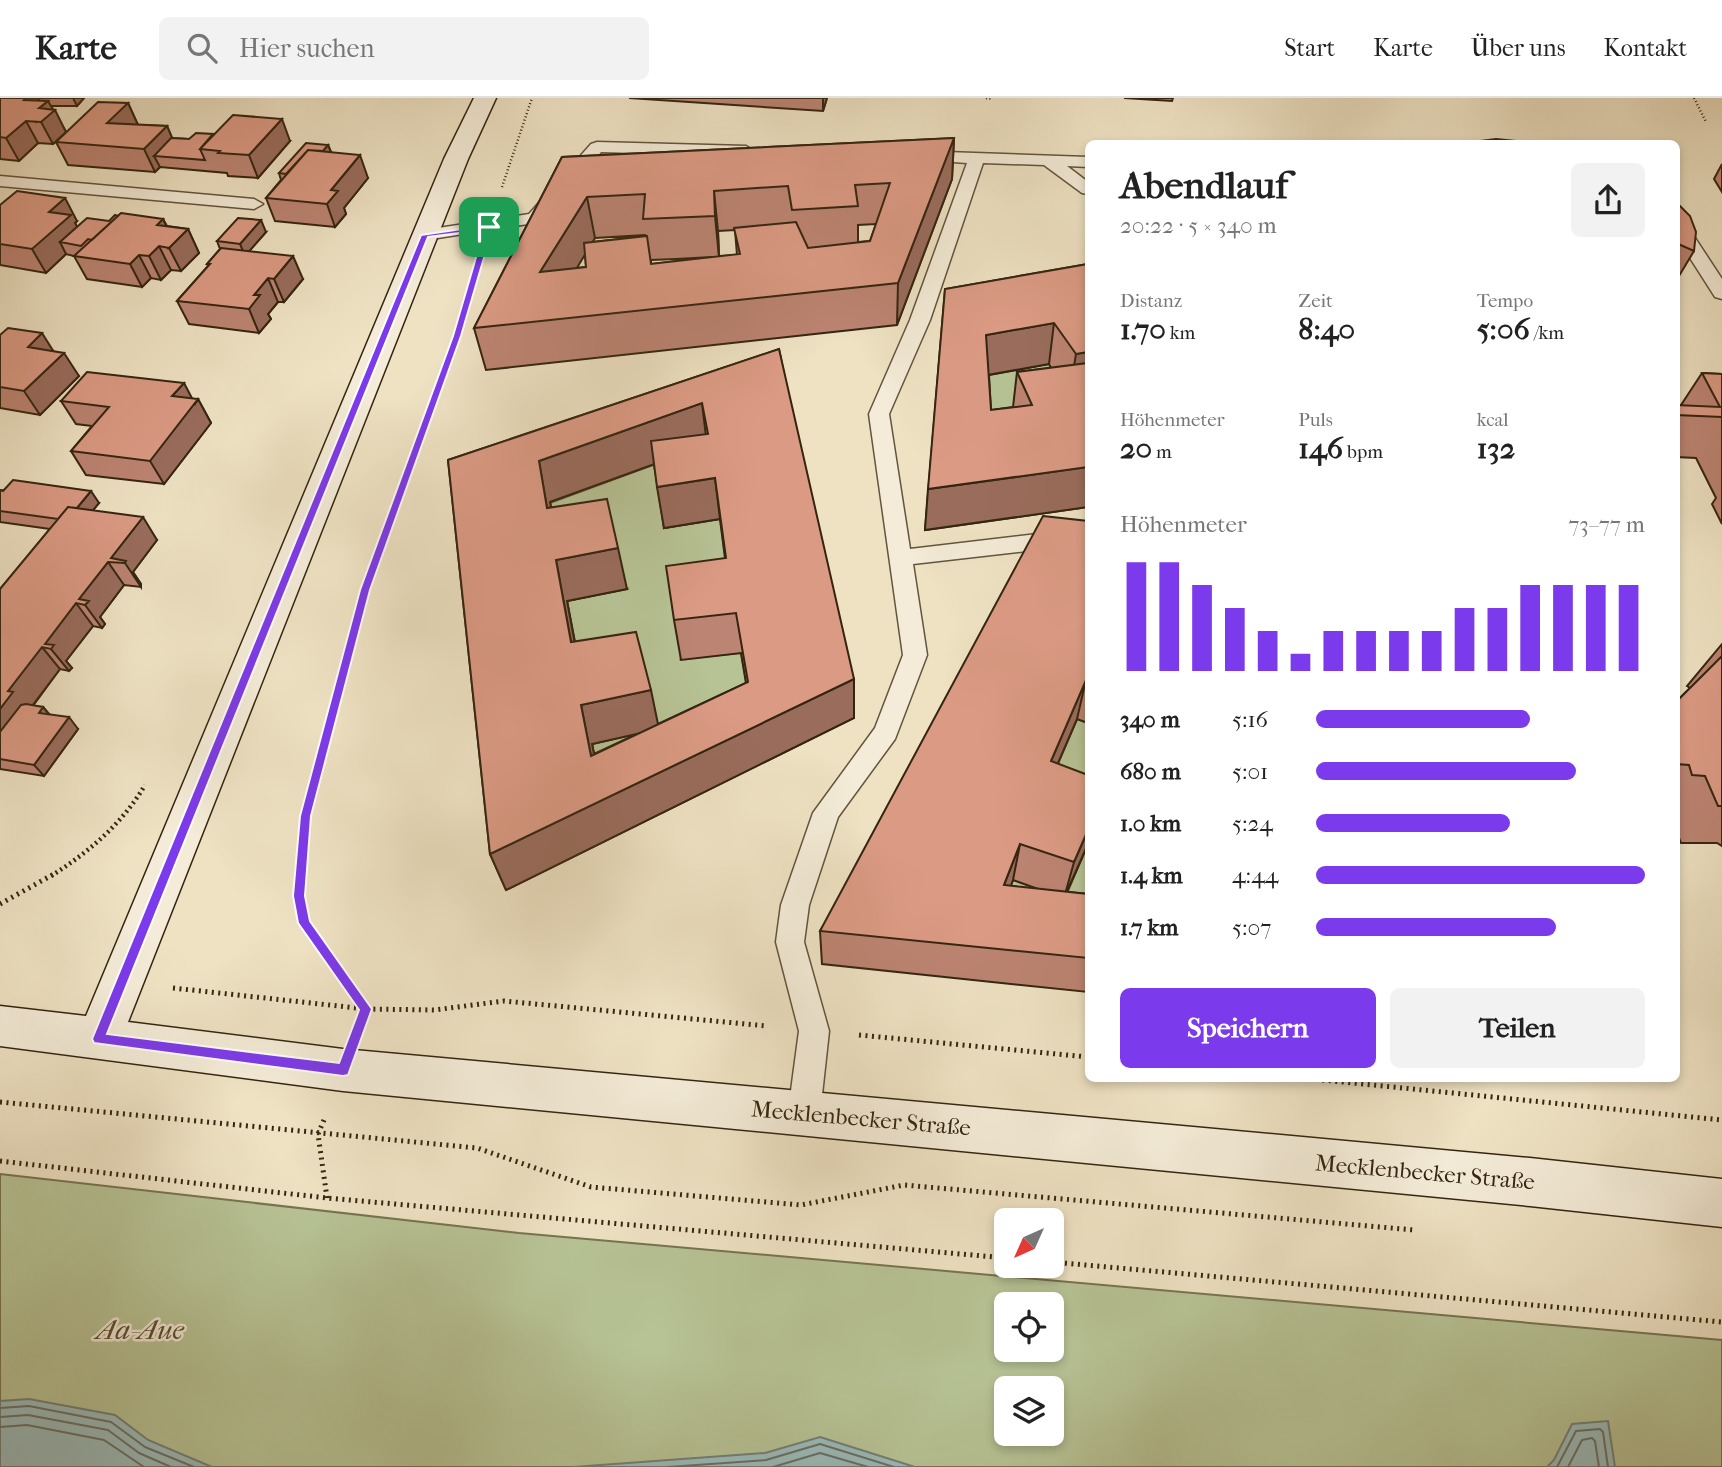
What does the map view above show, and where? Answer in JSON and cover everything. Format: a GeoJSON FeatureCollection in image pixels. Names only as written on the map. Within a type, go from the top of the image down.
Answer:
{"type":"FeatureCollection","features":[{"type":"Feature","properties":{"kind":"street"},"geometry":{"type":"LineString","coordinates":[[98,1039],[456,159],[485,98]]}},
{"type":"Feature","properties":{"kind":"street","name":"Mecklenbecker Straße"},"geometry":{"type":"LineString","coordinates":[[0,1027],[343,1070],[1722,1203]]}},
{"type":"Feature","properties":{"kind":"lane"},"geometry":{"type":"LineString","coordinates":[[425,235],[535,218],[597,146],[760,152]]}},
{"type":"Feature","properties":{"kind":"lane"},"geometry":{"type":"LineString","coordinates":[[896,156],[1085,162]]}},
{"type":"Feature","properties":{"kind":"lane"},"geometry":{"type":"LineString","coordinates":[[804,1113],[814,1031],[790,942],[795,905],[826,813],[886,732],[915,654],[880,414],[920,320],[977,158]]}},
{"type":"Feature","properties":{"kind":"lane"},"geometry":{"type":"LineString","coordinates":[[1047,160],[1085,187]]}},
{"type":"Feature","properties":{"kind":"lane"},"geometry":{"type":"LineString","coordinates":[[0,181],[254,204]]}},
{"type":"Feature","properties":{"kind":"lane"},"geometry":{"type":"LineString","coordinates":[[1680,228],[1722,293]]}},
{"type":"Feature","properties":{"kind":"lane"},"geometry":{"type":"LineString","coordinates":[[900,558],[1085,536]]}},
{"type":"Feature","properties":{"kind":"path"},"geometry":{"type":"LineString","coordinates":[[366,1009],[304,923],[299,896],[305,816],[365,590],[457,336],[531,98]]}},
{"type":"Feature","properties":{"kind":"path"},"geometry":{"type":"LineString","coordinates":[[986,98],[992,99]]}},
{"type":"Feature","properties":{"kind":"path"},"geometry":{"type":"LineString","coordinates":[[1694,98],[1706,122]]}},
{"type":"Feature","properties":{"kind":"path"},"geometry":{"type":"LineString","coordinates":[[123,983],[366,1009],[434,1010],[504,1001],[1085,1057]]}},
{"type":"Feature","properties":{"kind":"path"},"geometry":{"type":"LineString","coordinates":[[327,1198],[318,1134],[366,1009]]}},
{"type":"Feature","properties":{"kind":"path"},"geometry":{"type":"LineString","coordinates":[[1368,1082],[1722,1120]]}},
{"type":"Feature","properties":{"kind":"path"},"geometry":{"type":"LineString","coordinates":[[0,1102],[477,1148],[591,1187],[801,1205],[904,1185],[1417,1230]]}},
{"type":"Feature","properties":{"kind":"path"},"geometry":{"type":"LineString","coordinates":[[0,1161],[327,1198],[994,1257]]}},
{"type":"Feature","properties":{"kind":"path"},"geometry":{"type":"LineString","coordinates":[[1064,1263],[1722,1322]]}},
{"type":"Feature","properties":{"kind":"green space"},"geometry":{"type":"Polygon","coordinates":[[[1049,364],[1069,396],[987,451],[982,376],[1049,364]]]}},
{"type":"Feature","properties":{"kind":"green space"},"geometry":{"type":"Polygon","coordinates":[[[707,445],[664,528],[720,519],[731,599],[681,659],[741,653],[753,721],[602,794],[592,744],[659,729],[582,682],[567,601],[627,588],[559,550],[550,503],[707,445]]]}},
{"type":"Feature","properties":{"kind":"green space"},"geometry":{"type":"Polygon","coordinates":[[[1077,719],[1085,722],[1085,815],[1043,798],[1077,719]]]}},
{"type":"Feature","properties":{"kind":"green space"},"geometry":{"type":"Polygon","coordinates":[[[1085,851],[1085,930],[998,920],[1013,880],[1065,898],[1085,851]]]}},
{"type":"Feature","properties":{"kind":"green space","name":"Aa-Aue"},"geometry":{"type":"Polygon","coordinates":[[[0,1174],[519,1233],[994,1275],[994,1278],[1025,1278],[1722,1340],[1722,1467],[0,1467],[0,1174]]]}},
{"type":"Feature","properties":{"kind":"water"},"geometry":{"type":"Polygon","coordinates":[[[29,1399],[115,1415],[148,1440],[212,1467],[0,1467],[0,1401],[29,1399]]]}},
{"type":"Feature","properties":{"kind":"water"},"geometry":{"type":"Polygon","coordinates":[[[1608,1421],[1615,1467],[1547,1467],[1554,1460],[1572,1424],[1608,1421]]]}},
{"type":"Feature","properties":{"kind":"water"},"geometry":{"type":"Polygon","coordinates":[[[820,1437],[915,1467],[573,1467],[765,1453],[820,1437]]]}},
{"type":"Feature","properties":{"kind":"building"},"geometry":{"type":"Polygon","coordinates":[[[0,98],[48,101],[39,108],[55,110],[41,122],[26,121],[6,138],[0,137],[0,98]]]}},
{"type":"Feature","properties":{"kind":"building"},"geometry":{"type":"Polygon","coordinates":[[[98,102],[128,103],[107,123],[167,126],[144,149],[56,142],[98,102]]]}},
{"type":"Feature","properties":{"kind":"building"},"geometry":{"type":"Polygon","coordinates":[[[233,115],[282,119],[249,155],[200,149],[233,115]]]}},
{"type":"Feature","properties":{"kind":"building"},"geometry":{"type":"Polygon","coordinates":[[[196,133],[213,134],[200,149],[205,160],[154,156],[171,138],[189,139],[196,133]]]}},
{"type":"Feature","properties":{"kind":"building"},"geometry":{"type":"Polygon","coordinates":[[[954,138],[898,283],[474,328],[562,157],[954,138]],[[890,183],[855,185],[858,206],[792,210],[788,186],[714,191],[715,216],[643,219],[645,194],[587,197],[540,272],[586,267],[584,243],[647,236],[651,264],[740,254],[734,228],[796,222],[808,248],[870,241],[890,183]]]}},
{"type":"Feature","properties":{"kind":"building"},"geometry":{"type":"Polygon","coordinates":[[[306,143],[328,145],[323,151],[308,150],[286,174],[279,173],[306,143]]]}},
{"type":"Feature","properties":{"kind":"building"},"geometry":{"type":"Polygon","coordinates":[[[308,150],[360,155],[331,190],[338,191],[327,204],[266,198],[308,150]]]}},
{"type":"Feature","properties":{"kind":"building"},"geometry":{"type":"Polygon","coordinates":[[[17,191],[65,198],[49,212],[71,215],[32,249],[0,244],[0,205],[17,191]]]}},
{"type":"Feature","properties":{"kind":"building"},"geometry":{"type":"Polygon","coordinates":[[[1680,206],[1690,216],[1696,232],[1694,251],[1680,245],[1680,206]]]}},
{"type":"Feature","properties":{"kind":"building"},"geometry":{"type":"Polygon","coordinates":[[[121,213],[163,219],[157,225],[188,229],[169,248],[159,246],[149,256],[139,255],[130,264],[74,256],[121,213]]]}},
{"type":"Feature","properties":{"kind":"building"},"geometry":{"type":"Polygon","coordinates":[[[115,215],[118,216],[92,240],[88,239],[81,246],[60,242],[87,218],[109,221],[115,215]]]}},
{"type":"Feature","properties":{"kind":"building"},"geometry":{"type":"Polygon","coordinates":[[[238,218],[261,220],[240,244],[217,241],[238,218]]]}},
{"type":"Feature","properties":{"kind":"building"},"geometry":{"type":"Polygon","coordinates":[[[221,248],[293,256],[274,279],[268,278],[254,295],[260,295],[249,309],[177,301],[221,248]]]}},
{"type":"Feature","properties":{"kind":"building"},"geometry":{"type":"Polygon","coordinates":[[[1085,265],[1085,352],[1076,354],[1054,323],[986,335],[991,410],[1032,405],[1017,372],[1085,363],[1085,467],[928,489],[945,289],[1085,265]]]}},
{"type":"Feature","properties":{"kind":"building"},"geometry":{"type":"Polygon","coordinates":[[[8,328],[42,333],[28,347],[64,353],[24,391],[0,387],[0,335],[8,328]]]}},
{"type":"Feature","properties":{"kind":"building"},"geometry":{"type":"Polygon","coordinates":[[[779,349],[854,679],[490,854],[448,460],[779,349]],[[702,403],[539,461],[547,508],[607,499],[618,548],[556,560],[571,642],[636,632],[651,690],[581,705],[591,756],[748,682],[736,613],[674,620],[666,566],[726,558],[715,478],[657,487],[651,441],[708,434],[702,403]]]}},
{"type":"Feature","properties":{"kind":"building"},"geometry":{"type":"Polygon","coordinates":[[[87,372],[184,383],[172,396],[198,399],[150,461],[71,451],[109,407],[61,401],[87,372]]]}},
{"type":"Feature","properties":{"kind":"building"},"geometry":{"type":"Polygon","coordinates":[[[1702,373],[1722,374],[1722,417],[1680,415],[1680,405],[1720,407],[1702,373]]]}},
{"type":"Feature","properties":{"kind":"building"},"geometry":{"type":"Polygon","coordinates":[[[13,480],[91,491],[77,508],[68,507],[58,519],[0,511],[0,490],[3,491],[13,480]]]}},
{"type":"Feature","properties":{"kind":"building"},"geometry":{"type":"Polygon","coordinates":[[[68,507],[143,517],[111,558],[126,561],[125,563],[108,562],[79,599],[89,601],[85,605],[76,603],[45,644],[54,645],[51,649],[42,647],[8,691],[13,692],[0,709],[0,589],[68,507]]]}},
{"type":"Feature","properties":{"kind":"building"},"geometry":{"type":"Polygon","coordinates":[[[1043,516],[1085,521],[1085,682],[1051,761],[1085,774],[1085,837],[1074,862],[1020,844],[1004,885],[1085,894],[1085,958],[820,931],[1043,516]]]}},
{"type":"Feature","properties":{"kind":"building"},"geometry":{"type":"Polygon","coordinates":[[[1722,656],[1722,806],[1718,806],[1705,776],[1692,775],[1689,765],[1680,764],[1680,698],[1722,656]]]}},
{"type":"Feature","properties":{"kind":"building"},"geometry":{"type":"Polygon","coordinates":[[[21,705],[43,707],[39,713],[69,717],[34,765],[0,759],[0,732],[21,705]]]}},
{"type":"Feature","properties":{"kind":"route"},"geometry":{"type":"LineString","coordinates":[[489,227],[457,336],[365,590],[305,816],[299,896],[304,923],[366,1009],[343,1070],[98,1039],[425,235],[489,227]]}}]}
